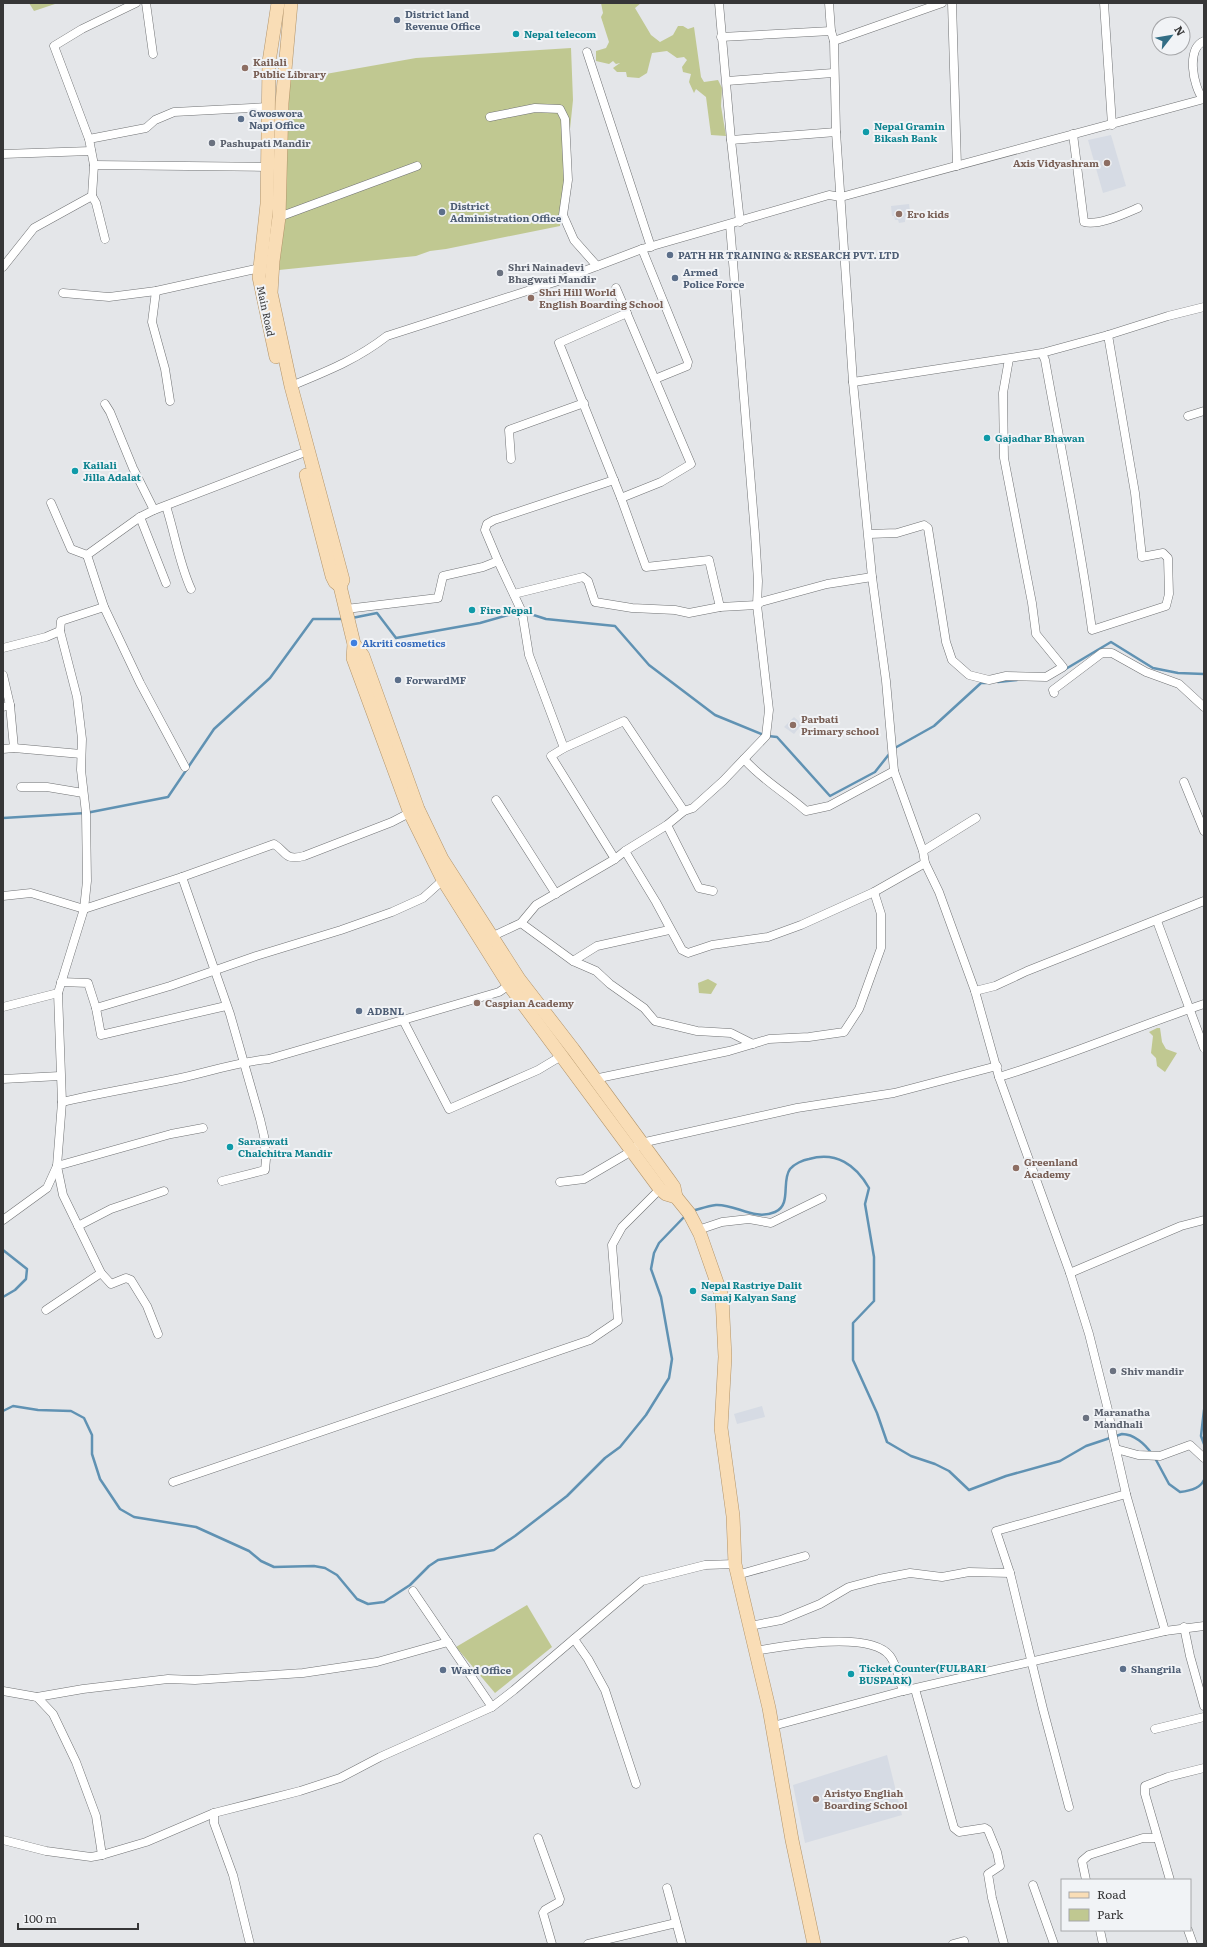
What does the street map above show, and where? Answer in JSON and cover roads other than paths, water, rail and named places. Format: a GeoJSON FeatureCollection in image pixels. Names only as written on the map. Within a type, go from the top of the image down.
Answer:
{"type":"FeatureCollection","features":[{"type":"Feature","properties":{"kind":"main road","name":"Main Road"},"geometry":{"type":"LineString","coordinates":[[278,3],[269,62],[267,204],[260,268],[261,291],[300,454],[332,576],[335,582],[340,586]]}},
{"type":"Feature","properties":{"kind":"main road"},"geometry":{"type":"LineString","coordinates":[[291,3],[282,103],[279,217],[273,261],[271,293],[291,386],[343,580],[340,586],[353,638],[363,656],[414,811],[443,880],[514,982],[562,1055],[636,1146],[674,1187],[676,1197]]}},
{"type":"Feature","properties":{"kind":"main road"},"geometry":{"type":"LineString","coordinates":[[414,811],[491,937],[514,982],[594,1079],[636,1146],[660,1190],[666,1194],[676,1197],[683,1204],[698,1230],[722,1297],[725,1357],[721,1428],[733,1516],[736,1570],[773,1726],[792,1840],[814,1944]]}},
{"type":"Feature","properties":{"kind":"street"},"geometry":{"type":"LineString","coordinates":[[105,239],[96,203],[92,196],[94,165],[88,139],[54,46],[82,29],[136,3]]}},
{"type":"Feature","properties":{"kind":"street"},"geometry":{"type":"LineString","coordinates":[[146,3],[153,54]]}},
{"type":"Feature","properties":{"kind":"street"},"geometry":{"type":"LineString","coordinates":[[719,3],[740,222]]}},
{"type":"Feature","properties":{"kind":"street"},"geometry":{"type":"LineString","coordinates":[[829,3],[831,31],[834,41],[833,73],[836,132],[842,197],[853,382],[872,577],[886,681],[894,771],[923,851],[925,863],[939,892],[975,991],[999,1077],[1070,1273],[1089,1334],[1108,1410],[1126,1494],[1165,1631]]}},
{"type":"Feature","properties":{"kind":"street"},"geometry":{"type":"LineString","coordinates":[[834,41],[942,3]]}},
{"type":"Feature","properties":{"kind":"street"},"geometry":{"type":"LineString","coordinates":[[952,3],[957,166]]}},
{"type":"Feature","properties":{"kind":"street"},"geometry":{"type":"LineString","coordinates":[[1104,3],[1112,125]]}},
{"type":"Feature","properties":{"kind":"street"},"geometry":{"type":"LineString","coordinates":[[722,37],[831,31]]}},
{"type":"Feature","properties":{"kind":"street"},"geometry":{"type":"LineString","coordinates":[[291,386],[348,362],[367,352],[388,336],[556,282],[646,248],[829,196],[842,197],[1073,134],[1112,125],[1203,99],[1196,86],[1194,51],[1199,43],[1204,41]]}},
{"type":"Feature","properties":{"kind":"street"},"geometry":{"type":"LineString","coordinates":[[587,52],[646,248],[688,362],[688,366],[655,379]]}},
{"type":"Feature","properties":{"kind":"street"},"geometry":{"type":"LineString","coordinates":[[727,81],[833,73]]}},
{"type":"Feature","properties":{"kind":"street"},"geometry":{"type":"LineString","coordinates":[[88,139],[146,128],[155,120],[174,112],[268,107]]}},
{"type":"Feature","properties":{"kind":"street"},"geometry":{"type":"LineString","coordinates":[[490,117],[535,108],[560,109],[565,119],[568,180],[563,215],[574,240],[597,266]]}},
{"type":"Feature","properties":{"kind":"street"},"geometry":{"type":"LineString","coordinates":[[731,140],[836,132]]}},
{"type":"Feature","properties":{"kind":"street"},"geometry":{"type":"LineString","coordinates":[[1073,134],[1084,222],[1089,223],[1119,216],[1138,208]]}},
{"type":"Feature","properties":{"kind":"street"},"geometry":{"type":"LineString","coordinates":[[3,154],[91,151]]}},
{"type":"Feature","properties":{"kind":"street"},"geometry":{"type":"LineString","coordinates":[[94,165],[268,167]]}},
{"type":"Feature","properties":{"kind":"street"},"geometry":{"type":"LineString","coordinates":[[279,217],[417,166]]}},
{"type":"Feature","properties":{"kind":"street"},"geometry":{"type":"LineString","coordinates":[[3,267],[34,228],[92,196]]}},
{"type":"Feature","properties":{"kind":"street"},"geometry":{"type":"LineString","coordinates":[[491,937],[521,923],[536,905],[615,859],[625,851],[667,825],[684,811],[693,808],[708,795],[766,736],[768,710],[757,605],[758,581],[755,534],[730,225]]}},
{"type":"Feature","properties":{"kind":"street"},"geometry":{"type":"LineString","coordinates":[[62,293],[109,297],[156,291],[260,268]]}},
{"type":"Feature","properties":{"kind":"street"},"geometry":{"type":"LineString","coordinates":[[616,288],[691,464],[661,482],[621,498]]}},
{"type":"Feature","properties":{"kind":"street"},"geometry":{"type":"LineString","coordinates":[[156,291],[152,322],[164,369],[170,401]]}},
{"type":"Feature","properties":{"kind":"street"},"geometry":{"type":"LineString","coordinates":[[853,382],[1042,353],[1204,307]]}},
{"type":"Feature","properties":{"kind":"street"},"geometry":{"type":"LineString","coordinates":[[627,313],[559,343],[584,402],[646,567],[709,560],[720,607]]}},
{"type":"Feature","properties":{"kind":"street"},"geometry":{"type":"LineString","coordinates":[[1042,353],[1045,360],[1068,494],[1083,562],[1092,630],[1166,606],[1169,594],[1168,558],[1163,553],[1142,557],[1135,493],[1108,335]]}},
{"type":"Feature","properties":{"kind":"street"},"geometry":{"type":"LineString","coordinates":[[869,534],[897,533],[924,525],[928,528],[946,642],[952,660],[969,675],[989,680],[1006,676],[1046,677],[1063,667],[1036,634],[1032,603],[1004,458],[1003,393],[1009,359]]}},
{"type":"Feature","properties":{"kind":"street"},"geometry":{"type":"LineString","coordinates":[[511,459],[509,430],[584,402]]}},
{"type":"Feature","properties":{"kind":"street"},"geometry":{"type":"LineString","coordinates":[[105,404],[110,412],[133,468],[154,510]]}},
{"type":"Feature","properties":{"kind":"street"},"geometry":{"type":"LineString","coordinates":[[1188,416],[1204,412]]}},
{"type":"Feature","properties":{"kind":"street"},"geometry":{"type":"LineString","coordinates":[[86,555],[140,517],[154,510],[300,454]]}},
{"type":"Feature","properties":{"kind":"street"},"geometry":{"type":"LineString","coordinates":[[564,748],[529,655],[522,612],[485,530],[487,524],[494,520],[614,480]]}},
{"type":"Feature","properties":{"kind":"street"},"geometry":{"type":"LineString","coordinates":[[51,503],[71,549],[86,555],[104,607],[140,683],[185,767]]}},
{"type":"Feature","properties":{"kind":"street"},"geometry":{"type":"LineString","coordinates":[[166,506],[174,532],[183,572],[191,589]]}},
{"type":"Feature","properties":{"kind":"street"},"geometry":{"type":"LineString","coordinates":[[140,517],[166,583]]}},
{"type":"Feature","properties":{"kind":"street"},"geometry":{"type":"LineString","coordinates":[[346,611],[438,598],[444,576],[483,567],[498,561]]}},
{"type":"Feature","properties":{"kind":"street"},"geometry":{"type":"LineString","coordinates":[[514,594],[582,577],[588,581],[596,602],[632,608],[675,610],[689,613],[720,607],[757,605],[761,602],[827,584],[872,577]]}},
{"type":"Feature","properties":{"kind":"street"},"geometry":{"type":"LineString","coordinates":[[104,607],[61,621],[60,631],[77,697],[82,739],[81,754],[87,848],[87,881],[84,908],[58,993],[62,1102],[57,1166],[63,1195],[101,1273],[111,1284],[126,1278],[131,1280],[147,1306],[158,1334]]}},
{"type":"Feature","properties":{"kind":"street"},"geometry":{"type":"LineString","coordinates":[[3,648],[46,637],[60,631]]}},
{"type":"Feature","properties":{"kind":"street"},"geometry":{"type":"LineString","coordinates":[[1054,693],[1053,690],[1102,653],[1112,653],[1146,672],[1179,684],[1204,707]]}},
{"type":"Feature","properties":{"kind":"street"},"geometry":{"type":"LineString","coordinates":[[3,675],[14,748]]}},
{"type":"Feature","properties":{"kind":"street"},"geometry":{"type":"LineString","coordinates":[[615,859],[551,756],[564,748],[624,721],[684,811]]}},
{"type":"Feature","properties":{"kind":"street"},"geometry":{"type":"LineString","coordinates":[[3,749],[14,748],[81,754]]}},
{"type":"Feature","properties":{"kind":"street"},"geometry":{"type":"LineString","coordinates":[[744,759],[756,773],[791,797],[806,811],[829,806],[894,771]]}},
{"type":"Feature","properties":{"kind":"street"},"geometry":{"type":"LineString","coordinates":[[1184,782],[1204,831]]}},
{"type":"Feature","properties":{"kind":"street"},"geometry":{"type":"LineString","coordinates":[[22,787],[47,787],[83,793]]}},
{"type":"Feature","properties":{"kind":"street"},"geometry":{"type":"LineString","coordinates":[[496,800],[556,894]]}},
{"type":"Feature","properties":{"kind":"street"},"geometry":{"type":"LineString","coordinates":[[3,896],[31,893],[84,908],[182,877],[274,844],[287,856],[293,858],[304,856],[392,822],[414,811]]}},
{"type":"Feature","properties":{"kind":"street"},"geometry":{"type":"LineString","coordinates":[[923,851],[976,818]]}},
{"type":"Feature","properties":{"kind":"street"},"geometry":{"type":"LineString","coordinates":[[667,825],[699,888],[712,891]]}},
{"type":"Feature","properties":{"kind":"street"},"geometry":{"type":"LineString","coordinates":[[625,851],[656,902],[682,950],[688,952],[712,945],[768,937],[801,925],[874,892],[925,863]]}},
{"type":"Feature","properties":{"kind":"street"},"geometry":{"type":"LineString","coordinates":[[182,877],[226,1006],[264,1136],[266,1159],[265,1170],[222,1181]]}},
{"type":"Feature","properties":{"kind":"street"},"geometry":{"type":"LineString","coordinates":[[96,1008],[170,986],[214,970],[341,930],[392,912],[423,898],[443,880]]}},
{"type":"Feature","properties":{"kind":"street"},"geometry":{"type":"LineString","coordinates":[[594,1079],[729,1051],[769,1039],[809,1037],[844,1032],[859,1009],[881,948],[881,914],[874,892]]}},
{"type":"Feature","properties":{"kind":"street"},"geometry":{"type":"LineString","coordinates":[[975,991],[994,986],[1027,971],[1157,921],[1204,901]]}},
{"type":"Feature","properties":{"kind":"street"},"geometry":{"type":"LineString","coordinates":[[1157,921],[1188,1010],[1204,1048]]}},
{"type":"Feature","properties":{"kind":"street"},"geometry":{"type":"LineString","coordinates":[[521,923],[574,961],[596,970],[610,984],[644,1008],[655,1021],[697,1031],[731,1033],[753,1044]]}},
{"type":"Feature","properties":{"kind":"street"},"geometry":{"type":"LineString","coordinates":[[574,961],[596,946],[670,930]]}},
{"type":"Feature","properties":{"kind":"street"},"geometry":{"type":"LineString","coordinates":[[61,982],[88,983],[96,1008],[101,1035],[226,1006]]}},
{"type":"Feature","properties":{"kind":"street"},"geometry":{"type":"LineString","coordinates":[[62,1102],[105,1092],[176,1079],[243,1062],[269,1059],[499,992],[514,982]]}},
{"type":"Feature","properties":{"kind":"street"},"geometry":{"type":"LineString","coordinates":[[3,1007],[58,993]]}},
{"type":"Feature","properties":{"kind":"street"},"geometry":{"type":"LineString","coordinates":[[999,1077],[1107,1040],[1204,1004]]}},
{"type":"Feature","properties":{"kind":"street"},"geometry":{"type":"LineString","coordinates":[[403,1020],[449,1109],[538,1070],[562,1055]]}},
{"type":"Feature","properties":{"kind":"street"},"geometry":{"type":"LineString","coordinates":[[560,1182],[584,1179],[625,1155],[636,1146],[797,1108],[894,1093],[997,1066]]}},
{"type":"Feature","properties":{"kind":"street"},"geometry":{"type":"LineString","coordinates":[[3,1079],[60,1076]]}},
{"type":"Feature","properties":{"kind":"street"},"geometry":{"type":"LineString","coordinates":[[3,1220],[47,1188],[57,1166],[171,1134],[203,1128]]}},
{"type":"Feature","properties":{"kind":"street"},"geometry":{"type":"LineString","coordinates":[[173,1482],[590,1340],[618,1321],[612,1245],[622,1227],[660,1190]]}},
{"type":"Feature","properties":{"kind":"street"},"geometry":{"type":"LineString","coordinates":[[78,1226],[111,1209],[164,1191]]}},
{"type":"Feature","properties":{"kind":"street"},"geometry":{"type":"LineString","coordinates":[[698,1230],[722,1222],[749,1219],[771,1223],[822,1198]]}},
{"type":"Feature","properties":{"kind":"street"},"geometry":{"type":"LineString","coordinates":[[1070,1273],[1181,1226],[1204,1220]]}},
{"type":"Feature","properties":{"kind":"street"},"geometry":{"type":"LineString","coordinates":[[46,1310],[101,1273]]}},
{"type":"Feature","properties":{"kind":"street"},"geometry":{"type":"LineString","coordinates":[[1116,1449],[1138,1455],[1160,1456],[1190,1445],[1204,1458]]}},
{"type":"Feature","properties":{"kind":"street"},"geometry":{"type":"LineString","coordinates":[[1069,1807],[1010,1573],[996,1531],[1126,1494]]}},
{"type":"Feature","properties":{"kind":"street"},"geometry":{"type":"LineString","coordinates":[[3,1840],[46,1851],[91,1856],[102,1855],[146,1842],[214,1813],[340,1778],[380,1757],[492,1707],[642,1581],[705,1565],[736,1570],[805,1556]]}},
{"type":"Feature","properties":{"kind":"street"},"geometry":{"type":"LineString","coordinates":[[750,1626],[781,1620],[820,1604],[849,1587],[879,1579],[910,1573],[942,1577],[969,1572],[1010,1573]]}},
{"type":"Feature","properties":{"kind":"street"},"geometry":{"type":"LineString","coordinates":[[413,1591],[492,1707]]}},
{"type":"Feature","properties":{"kind":"street"},"geometry":{"type":"LineString","coordinates":[[773,1726],[903,1691],[1165,1631],[1184,1627],[1204,1626]]}},
{"type":"Feature","properties":{"kind":"street"},"geometry":{"type":"LineString","coordinates":[[1184,1627],[1190,1656],[1204,1706]]}},
{"type":"Feature","properties":{"kind":"street"},"geometry":{"type":"LineString","coordinates":[[574,1639],[588,1659],[605,1690],[636,1784]]}},
{"type":"Feature","properties":{"kind":"street"},"geometry":{"type":"LineString","coordinates":[[3,1691],[37,1697],[83,1689],[168,1679],[195,1680],[303,1673],[377,1662],[448,1642]]}},
{"type":"Feature","properties":{"kind":"street"},"geometry":{"type":"LineString","coordinates":[[755,1651],[811,1642],[850,1642],[874,1645],[890,1656],[903,1691]]}},
{"type":"Feature","properties":{"kind":"street"},"geometry":{"type":"LineString","coordinates":[[915,1689],[956,1831],[965,1832],[985,1828],[988,1830],[997,1852],[1000,1866],[988,1874],[1004,1944]]}},
{"type":"Feature","properties":{"kind":"street"},"geometry":{"type":"LineString","coordinates":[[37,1697],[52,1714],[76,1762],[96,1816],[102,1855]]}},
{"type":"Feature","properties":{"kind":"street"},"geometry":{"type":"LineString","coordinates":[[1154,1729],[1204,1717]]}},
{"type":"Feature","properties":{"kind":"street"},"geometry":{"type":"LineString","coordinates":[[1170,1879],[1145,1794],[1145,1786],[1168,1777],[1204,1768]]}},
{"type":"Feature","properties":{"kind":"street"},"geometry":{"type":"LineString","coordinates":[[214,1813],[214,1823],[233,1875],[250,1944]]}},
{"type":"Feature","properties":{"kind":"street"},"geometry":{"type":"LineString","coordinates":[[538,1838],[560,1899],[559,1902],[545,1910],[543,1913],[552,1944]]}},
{"type":"Feature","properties":{"kind":"street"},"geometry":{"type":"LineString","coordinates":[[1086,1879],[1082,1861],[1089,1855],[1143,1838],[1157,1838]]}},
{"type":"Feature","properties":{"kind":"street"},"geometry":{"type":"LineString","coordinates":[[1034,1885],[1054,1944]]}},
{"type":"Feature","properties":{"kind":"street"},"geometry":{"type":"LineString","coordinates":[[667,1888],[682,1944]]}},
{"type":"Feature","properties":{"kind":"street"},"geometry":{"type":"LineString","coordinates":[[588,1944],[676,1923]]}},
{"type":"Feature","properties":{"kind":"street"},"geometry":{"type":"LineString","coordinates":[[1100,1931],[1103,1944]]}},
{"type":"Feature","properties":{"kind":"street"},"geometry":{"type":"LineString","coordinates":[[1188,1931],[1193,1944]]}},
{"type":"Feature","properties":{"kind":"street"},"geometry":{"type":"LineString","coordinates":[[953,1944],[964,1941]]}},
{"type":"Feature","properties":{"kind":"waterway"},"geometry":{"type":"LineString","coordinates":[[352,618],[377,613],[396,638],[480,623],[519,612]]}},
{"type":"Feature","properties":{"kind":"waterway"},"geometry":{"type":"LineString","coordinates":[[524,612],[546,619],[615,626],[649,665],[715,715],[764,735]]}},
{"type":"Feature","properties":{"kind":"waterway"},"geometry":{"type":"LineString","coordinates":[[3,818],[86,813],[168,797],[214,729],[270,678],[313,619],[345,619]]}},
{"type":"Feature","properties":{"kind":"waterway"},"geometry":{"type":"LineString","coordinates":[[1064,670],[1111,642],[1153,668],[1178,673],[1204,674]]}},
{"type":"Feature","properties":{"kind":"waterway"},"geometry":{"type":"LineString","coordinates":[[998,682],[1017,680]]}},
{"type":"Feature","properties":{"kind":"waterway"},"geometry":{"type":"LineString","coordinates":[[893,749],[934,726],[981,683],[987,683]]}},
{"type":"Feature","properties":{"kind":"waterway"},"geometry":{"type":"LineString","coordinates":[[768,736],[777,737],[830,796],[875,772],[890,753]]}},
{"type":"Feature","properties":{"kind":"waterway"},"geometry":{"type":"LineString","coordinates":[[692,1211],[716,1205],[723,1205],[760,1215],[775,1212],[780,1209],[785,1198],[787,1174],[792,1167],[801,1161],[819,1157],[828,1157],[844,1162],[858,1173],[869,1188],[865,1204],[874,1257],[874,1301],[853,1323],[853,1360],[877,1413],[887,1442],[911,1456],[935,1464],[949,1471],[969,1490],[1006,1476],[1060,1461],[1086,1446],[1122,1434],[1126,1434],[1139,1440],[1152,1454]]}},
{"type":"Feature","properties":{"kind":"waterway"},"geometry":{"type":"LineString","coordinates":[[3,1411],[13,1406],[38,1410],[71,1411],[84,1418],[92,1435],[92,1454],[100,1479],[120,1509],[134,1517],[196,1527],[249,1551],[261,1561],[274,1567],[314,1566],[325,1568],[337,1575],[357,1599],[368,1604],[384,1602],[410,1585],[429,1566],[438,1560],[494,1550],[515,1536],[567,1496],[605,1458],[620,1447],[646,1415],[669,1378],[672,1359],[661,1297],[651,1269],[654,1253],[659,1243],[686,1215]]}},
{"type":"Feature","properties":{"kind":"waterway"},"geometry":{"type":"LineString","coordinates":[[3,1250],[27,1269],[26,1279],[15,1290],[3,1297]]}},
{"type":"Feature","properties":{"kind":"waterway"},"geometry":{"type":"LineString","coordinates":[[1204,1410],[1201,1436],[1204,1444]]}},
{"type":"Feature","properties":{"kind":"waterway"},"geometry":{"type":"LineString","coordinates":[[1155,1458],[1169,1484],[1180,1492],[1200,1486],[1204,1480]]}},
{"type":"Feature","properties":{"kind":"place","name":"District land Revenue Office"},"geometry":{"type":"Point","coordinates":[397,20]}},
{"type":"Feature","properties":{"kind":"place","name":"Nepal telecom"},"geometry":{"type":"Point","coordinates":[516,34]}},
{"type":"Feature","properties":{"kind":"place","name":"Kailali Public Library"},"geometry":{"type":"Point","coordinates":[245,68]}},
{"type":"Feature","properties":{"kind":"place","name":"Gwoswora Napi Office"},"geometry":{"type":"Point","coordinates":[241,119]}},
{"type":"Feature","properties":{"kind":"place","name":"Nepal Gramin Bikash Bank"},"geometry":{"type":"Point","coordinates":[866,132]}},
{"type":"Feature","properties":{"kind":"place","name":"Pashupati Mandir"},"geometry":{"type":"Point","coordinates":[212,143]}},
{"type":"Feature","properties":{"kind":"place","name":"Axis Vidyashram"},"geometry":{"type":"Point","coordinates":[1107,163]}},
{"type":"Feature","properties":{"kind":"place","name":"District Administration Office"},"geometry":{"type":"Point","coordinates":[442,212]}},
{"type":"Feature","properties":{"kind":"place","name":"Ero kids"},"geometry":{"type":"Point","coordinates":[899,214]}},
{"type":"Feature","properties":{"kind":"place","name":"PATH HR TRAINING & RESEARCH PVT. LTD"},"geometry":{"type":"Point","coordinates":[670,255]}},
{"type":"Feature","properties":{"kind":"place","name":"Shri Nainadevi Bhagwati Mandir"},"geometry":{"type":"Point","coordinates":[500,273]}},
{"type":"Feature","properties":{"kind":"place","name":"Armed Police Force"},"geometry":{"type":"Point","coordinates":[675,278]}},
{"type":"Feature","properties":{"kind":"place","name":"Shri Hill World English Boarding School"},"geometry":{"type":"Point","coordinates":[531,298]}},
{"type":"Feature","properties":{"kind":"place","name":"Gajadhar Bhawan"},"geometry":{"type":"Point","coordinates":[987,438]}},
{"type":"Feature","properties":{"kind":"place","name":"Kailali Jilla Adalat"},"geometry":{"type":"Point","coordinates":[75,471]}},
{"type":"Feature","properties":{"kind":"place","name":"Fire Nepal"},"geometry":{"type":"Point","coordinates":[472,610]}},
{"type":"Feature","properties":{"kind":"place","name":"Akriti cosmetics"},"geometry":{"type":"Point","coordinates":[354,643]}},
{"type":"Feature","properties":{"kind":"place","name":"ForwardMF"},"geometry":{"type":"Point","coordinates":[398,680]}},
{"type":"Feature","properties":{"kind":"place","name":"Parbati Primary school"},"geometry":{"type":"Point","coordinates":[793,725]}},
{"type":"Feature","properties":{"kind":"place","name":"Caspian Academy"},"geometry":{"type":"Point","coordinates":[477,1003]}},
{"type":"Feature","properties":{"kind":"place","name":"ADBNL"},"geometry":{"type":"Point","coordinates":[359,1011]}},
{"type":"Feature","properties":{"kind":"place","name":"Saraswati Chalchitra Mandir"},"geometry":{"type":"Point","coordinates":[230,1147]}},
{"type":"Feature","properties":{"kind":"place","name":"Greenland Academy"},"geometry":{"type":"Point","coordinates":[1016,1168]}},
{"type":"Feature","properties":{"kind":"place","name":"Nepal Rastriye Dalit Samaj Kalyan Sang"},"geometry":{"type":"Point","coordinates":[693,1291]}},
{"type":"Feature","properties":{"kind":"place","name":"Shiv mandir"},"geometry":{"type":"Point","coordinates":[1113,1371]}},
{"type":"Feature","properties":{"kind":"place","name":"Maranatha Mandhali"},"geometry":{"type":"Point","coordinates":[1086,1418]}},
{"type":"Feature","properties":{"kind":"place","name":"Shangrila"},"geometry":{"type":"Point","coordinates":[1123,1669]}},
{"type":"Feature","properties":{"kind":"place","name":"Ward Office"},"geometry":{"type":"Point","coordinates":[443,1670]}},
{"type":"Feature","properties":{"kind":"place","name":"Ticket Counter(FULBARI BUSPARK)"},"geometry":{"type":"Point","coordinates":[851,1674]}},
{"type":"Feature","properties":{"kind":"place","name":"Aristyo Engliah Boarding School"},"geometry":{"type":"Point","coordinates":[816,1799]}}]}
